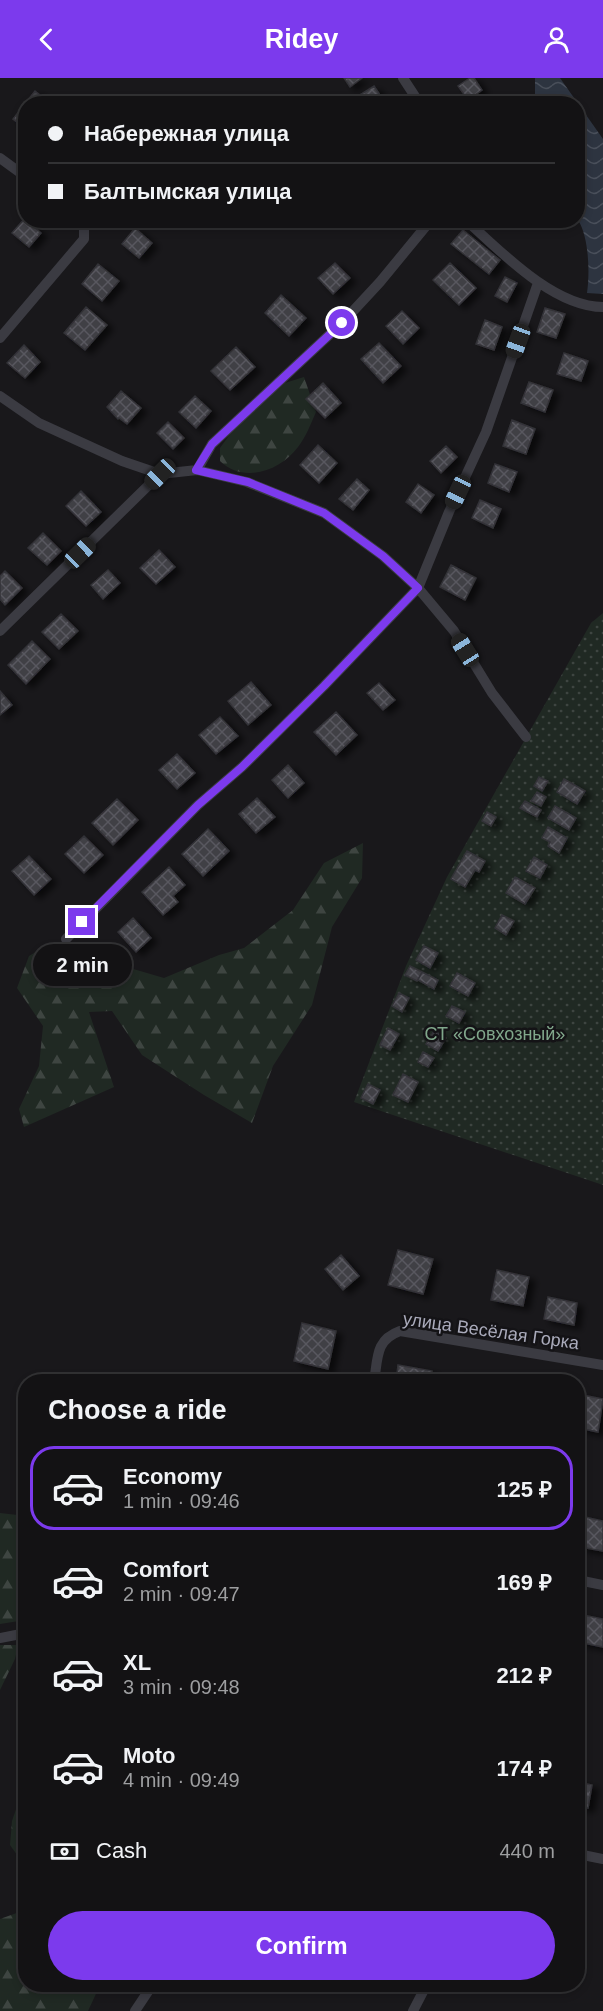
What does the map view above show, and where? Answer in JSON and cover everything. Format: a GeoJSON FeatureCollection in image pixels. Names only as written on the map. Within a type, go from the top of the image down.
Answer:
{"type":"FeatureCollection","features":[{"type":"Feature","properties":{"kind":"street"},"geometry":{"type":"LineString","coordinates":[[403,78],[415,96]]}},
{"type":"Feature","properties":{"kind":"street"},"geometry":{"type":"LineString","coordinates":[[0,158],[18,171]]}},
{"type":"Feature","properties":{"kind":"street"},"geometry":{"type":"LineString","coordinates":[[0,338],[84,239],[84,228]]}},
{"type":"Feature","properties":{"kind":"street"},"geometry":{"type":"LineString","coordinates":[[196,470],[212,444],[342,323],[380,282],[424,228]]}},
{"type":"Feature","properties":{"kind":"street"},"geometry":{"type":"LineString","coordinates":[[475,228],[538,283],[589,307],[603,307]]}},
{"type":"Feature","properties":{"kind":"street"},"geometry":{"type":"LineString","coordinates":[[66,939],[198,805],[242,767],[324,686],[418,588],[448,512],[486,432],[538,283]]}},
{"type":"Feature","properties":{"kind":"street"},"geometry":{"type":"LineString","coordinates":[[0,396],[39,423],[122,461],[160,474],[196,470],[248,482],[324,513],[383,556],[418,588],[454,631],[492,693],[526,737]]}},
{"type":"Feature","properties":{"kind":"street"},"geometry":{"type":"LineString","coordinates":[[0,631],[160,474]]}},
{"type":"Feature","properties":{"kind":"street","name":"улица Весёлая Горка"},"geometry":{"type":"LineString","coordinates":[[375,1374],[380,1347],[388,1335],[400,1331],[603,1365]]}},
{"type":"Feature","properties":{"kind":"street"},"geometry":{"type":"LineString","coordinates":[[585,1581],[603,1585]]}},
{"type":"Feature","properties":{"kind":"street"},"geometry":{"type":"LineString","coordinates":[[0,1638],[18,1635]]}},
{"type":"Feature","properties":{"kind":"street"},"geometry":{"type":"LineString","coordinates":[[585,1855],[603,1859]]}},
{"type":"Feature","properties":{"kind":"street"},"geometry":{"type":"LineString","coordinates":[[135,2011],[148,1992]]}},
{"type":"Feature","properties":{"kind":"street"},"geometry":{"type":"LineString","coordinates":[[413,2011],[423,1992]]}},
{"type":"Feature","properties":{"kind":"green space"},"geometry":{"type":"Polygon","coordinates":[[[304,377],[316,412],[298,447],[282,463],[261,472],[250,473],[230,468],[220,461],[220,448],[233,430],[285,383],[304,377]]]}},
{"type":"Feature","properties":{"kind":"green space","name":"СТ «Совхозный»"},"geometry":{"type":"Polygon","coordinates":[[[603,613],[603,1185],[354,1102],[406,966],[447,877],[591,623],[603,613]]]}},
{"type":"Feature","properties":{"kind":"green space"},"geometry":{"type":"Polygon","coordinates":[[[363,843],[362,878],[332,927],[312,1005],[273,1066],[252,1123],[142,1055],[112,1011],[89,1012],[114,1087],[24,1127],[19,1109],[39,1066],[43,1026],[17,988],[29,956],[48,945],[77,949],[99,959],[164,978],[219,955],[244,948],[293,910],[324,863],[363,843]]]}},
{"type":"Feature","properties":{"kind":"green space"},"geometry":{"type":"Polygon","coordinates":[[[0,1513],[18,1515],[18,1621],[0,1624],[0,1513]]]}},
{"type":"Feature","properties":{"kind":"green space"},"geometry":{"type":"Polygon","coordinates":[[[0,1645],[18,1645],[15,1659],[0,1690],[0,1645]]]}},
{"type":"Feature","properties":{"kind":"green space"},"geometry":{"type":"Polygon","coordinates":[[[18,1803],[18,1856],[10,1845],[12,1821],[18,1803]]]}},
{"type":"Feature","properties":{"kind":"green space"},"geometry":{"type":"Polygon","coordinates":[[[18,1913],[18,1992],[97,1992],[88,2011],[0,2011],[0,1919],[18,1913]]]}},
{"type":"Feature","properties":{"kind":"water"},"geometry":{"type":"Polygon","coordinates":[[[535,78],[560,78],[573,96],[535,96],[535,78]]]}},
{"type":"Feature","properties":{"kind":"water"},"geometry":{"type":"Polygon","coordinates":[[[585,113],[603,139],[603,294],[587,293],[588,255],[582,228],[585,228],[585,113]]]}},
{"type":"Feature","properties":{"kind":"building"},"geometry":{"type":"Polygon","coordinates":[[[344,78],[362,78],[350,87],[344,78]]]}},
{"type":"Feature","properties":{"kind":"building"},"geometry":{"type":"Polygon","coordinates":[[[474,78],[482,90],[474,96],[465,96],[458,86],[474,78]]]}},
{"type":"Feature","properties":{"kind":"building"},"geometry":{"type":"Polygon","coordinates":[[[374,86],[381,96],[358,96],[374,86]]]}},
{"type":"Feature","properties":{"kind":"building"},"geometry":{"type":"Polygon","coordinates":[[[35,91],[41,96],[31,96],[35,91]]]}},
{"type":"Feature","properties":{"kind":"building"},"geometry":{"type":"Polygon","coordinates":[[[18,113],[18,123],[13,119],[18,113]]]}},
{"type":"Feature","properties":{"kind":"building"},"geometry":{"type":"Polygon","coordinates":[[[18,226],[18,228],[36,228],[41,233],[29,247],[12,233],[18,226]]]}},
{"type":"Feature","properties":{"kind":"building"},"geometry":{"type":"Polygon","coordinates":[[[135,228],[152,243],[139,258],[122,244],[135,228]]]}},
{"type":"Feature","properties":{"kind":"building"},"geometry":{"type":"Polygon","coordinates":[[[463,230],[500,260],[489,274],[451,244],[463,230]]]}},
{"type":"Feature","properties":{"kind":"building"},"geometry":{"type":"Polygon","coordinates":[[[335,263],[350,278],[333,294],[318,278],[335,263]]]}},
{"type":"Feature","properties":{"kind":"building"},"geometry":{"type":"Polygon","coordinates":[[[450,263],[476,288],[459,305],[433,280],[450,263]]]}},
{"type":"Feature","properties":{"kind":"building"},"geometry":{"type":"Polygon","coordinates":[[[98,264],[119,281],[102,301],[82,284],[98,264]]]}},
{"type":"Feature","properties":{"kind":"building"},"geometry":{"type":"Polygon","coordinates":[[[505,277],[517,283],[507,302],[495,296],[505,277]]]}},
{"type":"Feature","properties":{"kind":"building"},"geometry":{"type":"Polygon","coordinates":[[[281,295],[306,318],[289,336],[265,313],[281,295]]]}},
{"type":"Feature","properties":{"kind":"building"},"geometry":{"type":"Polygon","coordinates":[[[86,307],[107,325],[85,350],[64,333],[86,307]]]}},
{"type":"Feature","properties":{"kind":"building"},"geometry":{"type":"Polygon","coordinates":[[[545,308],[565,314],[556,338],[537,332],[545,308]]]}},
{"type":"Feature","properties":{"kind":"building"},"geometry":{"type":"Polygon","coordinates":[[[402,311],[419,328],[403,344],[386,326],[402,311]]]}},
{"type":"Feature","properties":{"kind":"building"},"geometry":{"type":"Polygon","coordinates":[[[485,320],[502,327],[494,350],[476,344],[485,320]]]}},
{"type":"Feature","properties":{"kind":"building"},"geometry":{"type":"Polygon","coordinates":[[[379,343],[401,366],[383,383],[361,359],[379,343]]]}},
{"type":"Feature","properties":{"kind":"building"},"geometry":{"type":"Polygon","coordinates":[[[24,345],[40,362],[25,378],[7,363],[24,345]]]}},
{"type":"Feature","properties":{"kind":"building"},"geometry":{"type":"Polygon","coordinates":[[[236,347],[255,367],[230,390],[211,371],[236,347]]]}},
{"type":"Feature","properties":{"kind":"building"},"geometry":{"type":"Polygon","coordinates":[[[564,353],[588,361],[581,381],[557,374],[564,353]]]}},
{"type":"Feature","properties":{"kind":"building"},"geometry":{"type":"Polygon","coordinates":[[[529,382],[553,390],[545,412],[521,403],[529,382]]]}},
{"type":"Feature","properties":{"kind":"building"},"geometry":{"type":"Polygon","coordinates":[[[323,383],[341,403],[325,418],[306,399],[323,383]]]}},
{"type":"Feature","properties":{"kind":"building"},"geometry":{"type":"Polygon","coordinates":[[[121,391],[141,408],[127,424],[118,419],[107,407],[121,391]]]}},
{"type":"Feature","properties":{"kind":"building"},"geometry":{"type":"Polygon","coordinates":[[[195,396],[211,411],[196,428],[179,412],[195,396]]]}},
{"type":"Feature","properties":{"kind":"building"},"geometry":{"type":"Polygon","coordinates":[[[512,420],[535,429],[526,454],[503,446],[512,420]]]}},
{"type":"Feature","properties":{"kind":"building"},"geometry":{"type":"Polygon","coordinates":[[[168,422],[184,438],[173,449],[157,433],[168,422]]]}},
{"type":"Feature","properties":{"kind":"building"},"geometry":{"type":"Polygon","coordinates":[[[318,445],[337,463],[319,483],[300,465],[318,445]]]}},
{"type":"Feature","properties":{"kind":"building"},"geometry":{"type":"Polygon","coordinates":[[[446,446],[457,457],[441,473],[430,461],[446,446]]]}},
{"type":"Feature","properties":{"kind":"building"},"geometry":{"type":"Polygon","coordinates":[[[495,464],[517,472],[509,492],[488,483],[495,464]]]}},
{"type":"Feature","properties":{"kind":"building"},"geometry":{"type":"Polygon","coordinates":[[[357,479],[369,490],[353,510],[339,499],[357,479]]]}},
{"type":"Feature","properties":{"kind":"building"},"geometry":{"type":"Polygon","coordinates":[[[418,484],[434,495],[421,513],[406,502],[418,484]]]}},
{"type":"Feature","properties":{"kind":"building"},"geometry":{"type":"Polygon","coordinates":[[[81,491],[101,512],[86,526],[66,506],[81,491]]]}},
{"type":"Feature","properties":{"kind":"building"},"geometry":{"type":"Polygon","coordinates":[[[480,500],[501,509],[493,528],[472,518],[480,500]]]}},
{"type":"Feature","properties":{"kind":"building"},"geometry":{"type":"Polygon","coordinates":[[[43,533],[61,551],[47,565],[28,548],[43,533]]]}},
{"type":"Feature","properties":{"kind":"building"},"geometry":{"type":"Polygon","coordinates":[[[159,550],[175,567],[156,584],[140,568],[159,550]]]}},
{"type":"Feature","properties":{"kind":"building"},"geometry":{"type":"Polygon","coordinates":[[[451,565],[476,578],[465,600],[440,587],[451,565]]]}},
{"type":"Feature","properties":{"kind":"building"},"geometry":{"type":"Polygon","coordinates":[[[108,570],[120,583],[103,599],[91,585],[108,570]]]}},
{"type":"Feature","properties":{"kind":"building"},"geometry":{"type":"Polygon","coordinates":[[[5,571],[22,588],[5,605],[0,599],[0,576],[5,571]]]}},
{"type":"Feature","properties":{"kind":"building"},"geometry":{"type":"Polygon","coordinates":[[[61,614],[78,631],[59,649],[42,632],[61,614]]]}},
{"type":"Feature","properties":{"kind":"building"},"geometry":{"type":"Polygon","coordinates":[[[32,641],[50,659],[26,684],[8,665],[32,641]]]}},
{"type":"Feature","properties":{"kind":"building"},"geometry":{"type":"Polygon","coordinates":[[[251,682],[271,705],[248,725],[228,701],[251,682]]]}},
{"type":"Feature","properties":{"kind":"building"},"geometry":{"type":"Polygon","coordinates":[[[379,683],[395,700],[383,710],[367,693],[379,683]]]}},
{"type":"Feature","properties":{"kind":"building"},"geometry":{"type":"Polygon","coordinates":[[[0,691],[12,705],[0,715],[0,691]]]}},
{"type":"Feature","properties":{"kind":"building"},"geometry":{"type":"Polygon","coordinates":[[[336,712],[357,735],[336,755],[314,732],[336,712]]]}},
{"type":"Feature","properties":{"kind":"building"},"geometry":{"type":"Polygon","coordinates":[[[220,717],[238,736],[216,754],[199,735],[220,717]]]}},
{"type":"Feature","properties":{"kind":"building"},"geometry":{"type":"Polygon","coordinates":[[[177,754],[195,773],[177,789],[159,770],[177,754]]]}},
{"type":"Feature","properties":{"kind":"building"},"geometry":{"type":"Polygon","coordinates":[[[288,765],[304,783],[288,798],[272,780],[288,765]]]}},
{"type":"Feature","properties":{"kind":"building"},"geometry":{"type":"Polygon","coordinates":[[[539,777],[548,781],[542,791],[534,786],[539,777]]]}},
{"type":"Feature","properties":{"kind":"building"},"geometry":{"type":"Polygon","coordinates":[[[564,779],[585,791],[577,804],[557,792],[564,779]]]}},
{"type":"Feature","properties":{"kind":"building"},"geometry":{"type":"Polygon","coordinates":[[[537,792],[546,797],[541,806],[531,801],[537,792]]]}},
{"type":"Feature","properties":{"kind":"building"},"geometry":{"type":"Polygon","coordinates":[[[257,798],[275,817],[256,833],[239,814],[257,798]]]}},
{"type":"Feature","properties":{"kind":"building"},"geometry":{"type":"Polygon","coordinates":[[[117,799],[138,820],[113,845],[92,823],[117,799]]]}},
{"type":"Feature","properties":{"kind":"building"},"geometry":{"type":"Polygon","coordinates":[[[525,801],[541,810],[537,817],[520,808],[525,801]]]}},
{"type":"Feature","properties":{"kind":"building"},"geometry":{"type":"Polygon","coordinates":[[[555,806],[576,818],[569,830],[548,818],[555,806]]]}},
{"type":"Feature","properties":{"kind":"building"},"geometry":{"type":"Polygon","coordinates":[[[487,812],[496,817],[491,826],[482,821],[487,812]]]}},
{"type":"Feature","properties":{"kind":"building"},"geometry":{"type":"Polygon","coordinates":[[[548,827],[567,838],[559,853],[548,846],[550,842],[542,838],[548,827]]]}},
{"type":"Feature","properties":{"kind":"building"},"geometry":{"type":"Polygon","coordinates":[[[208,829],[229,851],[203,876],[182,854],[208,829]]]}},
{"type":"Feature","properties":{"kind":"building"},"geometry":{"type":"Polygon","coordinates":[[[84,836],[103,855],[84,873],[65,854],[84,836]]]}},
{"type":"Feature","properties":{"kind":"building"},"geometry":{"type":"Polygon","coordinates":[[[467,851],[485,861],[479,872],[475,870],[465,887],[451,879],[467,851]]]}},
{"type":"Feature","properties":{"kind":"building"},"geometry":{"type":"Polygon","coordinates":[[[29,856],[51,879],[34,895],[12,871],[29,856]]]}},
{"type":"Feature","properties":{"kind":"building"},"geometry":{"type":"Polygon","coordinates":[[[534,857],[547,865],[540,878],[526,871],[534,857]]]}},
{"type":"Feature","properties":{"kind":"building"},"geometry":{"type":"Polygon","coordinates":[[[169,867],[185,885],[173,896],[178,902],[163,915],[142,892],[169,867]]]}},
{"type":"Feature","properties":{"kind":"building"},"geometry":{"type":"Polygon","coordinates":[[[515,877],[535,888],[525,904],[506,893],[515,877]]]}},
{"type":"Feature","properties":{"kind":"building"},"geometry":{"type":"Polygon","coordinates":[[[502,915],[514,921],[506,935],[495,928],[502,915]]]}},
{"type":"Feature","properties":{"kind":"building"},"geometry":{"type":"Polygon","coordinates":[[[133,918],[151,938],[136,952],[118,932],[133,918]]]}},
{"type":"Feature","properties":{"kind":"building"},"geometry":{"type":"Polygon","coordinates":[[[424,946],[438,953],[430,968],[416,960],[424,946]]]}},
{"type":"Feature","properties":{"kind":"building"},"geometry":{"type":"Polygon","coordinates":[[[410,966],[422,972],[417,981],[405,975],[410,966]]]}},
{"type":"Feature","properties":{"kind":"building"},"geometry":{"type":"Polygon","coordinates":[[[422,972],[438,980],[434,989],[418,980],[422,972]]]}},
{"type":"Feature","properties":{"kind":"building"},"geometry":{"type":"Polygon","coordinates":[[[457,973],[475,983],[468,996],[450,986],[457,973]]]}},
{"type":"Feature","properties":{"kind":"building"},"geometry":{"type":"Polygon","coordinates":[[[399,993],[409,998],[402,1012],[392,1006],[399,993]]]}},
{"type":"Feature","properties":{"kind":"building"},"geometry":{"type":"Polygon","coordinates":[[[452,1006],[465,1012],[459,1023],[446,1016],[452,1006]]]}},
{"type":"Feature","properties":{"kind":"building"},"geometry":{"type":"Polygon","coordinates":[[[388,1028],[399,1034],[390,1050],[380,1045],[388,1028]]]}},
{"type":"Feature","properties":{"kind":"building"},"geometry":{"type":"Polygon","coordinates":[[[434,1031],[446,1038],[438,1051],[426,1044],[434,1031]]]}},
{"type":"Feature","properties":{"kind":"building"},"geometry":{"type":"Polygon","coordinates":[[[423,1052],[434,1058],[428,1067],[418,1062],[423,1052]]]}},
{"type":"Feature","properties":{"kind":"building"},"geometry":{"type":"Polygon","coordinates":[[[403,1074],[418,1082],[408,1102],[393,1095],[403,1074]]]}},
{"type":"Feature","properties":{"kind":"building"},"geometry":{"type":"Polygon","coordinates":[[[368,1084],[380,1090],[373,1104],[361,1098],[368,1084]]]}},
{"type":"Feature","properties":{"kind":"building"},"geometry":{"type":"Polygon","coordinates":[[[398,1250],[433,1259],[423,1294],[388,1285],[398,1250]]]}},
{"type":"Feature","properties":{"kind":"building"},"geometry":{"type":"Polygon","coordinates":[[[341,1255],[359,1276],[343,1290],[325,1269],[341,1255]]]}},
{"type":"Feature","properties":{"kind":"building"},"geometry":{"type":"Polygon","coordinates":[[[497,1270],[529,1277],[523,1306],[491,1300],[497,1270]]]}},
{"type":"Feature","properties":{"kind":"building"},"geometry":{"type":"Polygon","coordinates":[[[548,1297],[577,1303],[574,1325],[544,1319],[548,1297]]]}},
{"type":"Feature","properties":{"kind":"building"},"geometry":{"type":"Polygon","coordinates":[[[302,1323],[336,1331],[328,1369],[294,1361],[302,1323]]]}},
{"type":"Feature","properties":{"kind":"building"},"geometry":{"type":"Polygon","coordinates":[[[398,1365],[432,1371],[431,1374],[397,1374],[398,1365]]]}},
{"type":"Feature","properties":{"kind":"building"},"geometry":{"type":"Polygon","coordinates":[[[585,1395],[603,1399],[598,1432],[585,1429],[585,1395]]]}},
{"type":"Feature","properties":{"kind":"building"},"geometry":{"type":"Polygon","coordinates":[[[585,1517],[603,1521],[603,1551],[585,1548],[585,1517]]]}},
{"type":"Feature","properties":{"kind":"building"},"geometry":{"type":"Polygon","coordinates":[[[585,1615],[603,1619],[603,1647],[585,1643],[585,1615]]]}},
{"type":"Feature","properties":{"kind":"building"},"geometry":{"type":"Polygon","coordinates":[[[585,1784],[592,1785],[588,1808],[585,1807],[585,1784]]]}},
{"type":"Feature","properties":{"kind":"route"},"geometry":{"type":"LineString","coordinates":[[82,922],[198,805],[242,767],[324,686],[418,588],[383,556],[324,513],[248,482],[196,470],[212,444],[342,323]]}}]}
